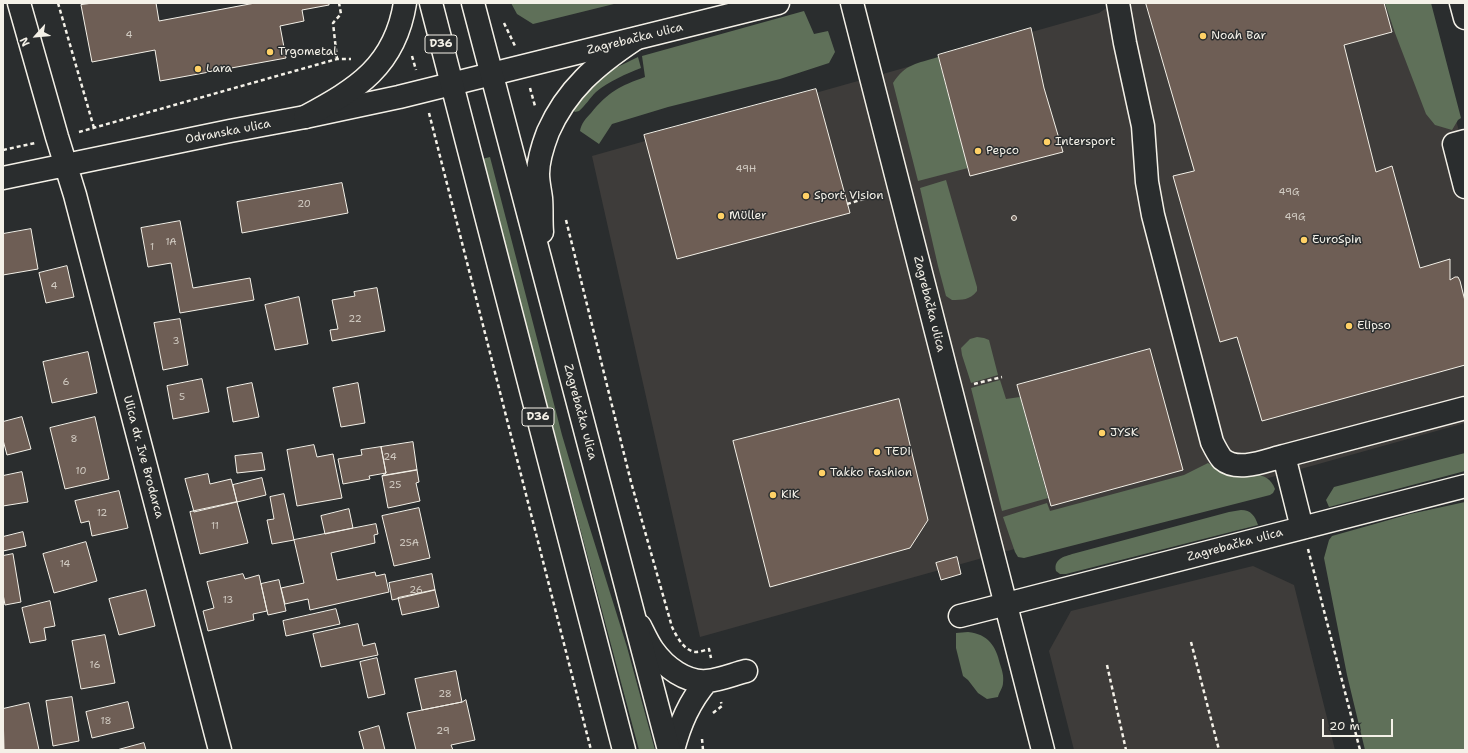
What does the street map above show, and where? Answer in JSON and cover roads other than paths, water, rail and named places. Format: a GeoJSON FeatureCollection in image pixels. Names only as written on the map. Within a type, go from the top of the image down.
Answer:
{"type":"FeatureCollection","features":[{"type":"Feature","properties":{"kind":"street","name":"Ulica dr. Ive Brodarca"},"geometry":{"type":"LineString","coordinates":[[20,3],[65,166],[77,202],[220,750]]}},
{"type":"Feature","properties":{"kind":"street"},"geometry":{"type":"LineString","coordinates":[[305,117],[333,102],[359,84],[379,65],[395,40],[405,3]]}},
{"type":"Feature","properties":{"kind":"street","name":"D36"},"geometry":{"type":"LineString","coordinates":[[431,3],[624,750]]}},
{"type":"Feature","properties":{"kind":"street","name":"Zagrebačka ulica"},"geometry":{"type":"LineString","coordinates":[[473,3],[669,750]]}},
{"type":"Feature","properties":{"kind":"street","name":"Zagrebačka ulica"},"geometry":{"type":"LineString","coordinates":[[452,84],[778,3]]}},
{"type":"Feature","properties":{"kind":"street","name":"Zagrebačka ulica"},"geometry":{"type":"LineString","coordinates":[[852,3],[1043,750]]}},
{"type":"Feature","properties":{"kind":"street"},"geometry":{"type":"LineString","coordinates":[[1118,3],[1125,43],[1144,126],[1146,182],[1153,215],[1212,442],[1223,459],[1238,465],[1262,462],[1465,408]]}},
{"type":"Feature","properties":{"kind":"street"},"geometry":{"type":"LineString","coordinates":[[1461,3],[1465,18]]}},
{"type":"Feature","properties":{"kind":"street"},"geometry":{"type":"LineString","coordinates":[[541,265],[541,198],[538,174],[540,158],[552,124],[563,104],[579,84],[613,54],[635,39]]}},
{"type":"Feature","properties":{"kind":"street","name":"Odranska ulica"},"geometry":{"type":"LineString","coordinates":[[3,178],[305,117],[452,84]]}},
{"type":"Feature","properties":{"kind":"street"},"geometry":{"type":"LineString","coordinates":[[1465,141],[1454,144],[1465,187]]}},
{"type":"Feature","properties":{"kind":"street"},"geometry":{"type":"LineString","coordinates":[[1284,456],[1302,528]]}},
{"type":"Feature","properties":{"kind":"street","name":"Zagrebačka ulica"},"geometry":{"type":"LineString","coordinates":[[1006,605],[1465,486]]}},
{"type":"Feature","properties":{"kind":"street"},"geometry":{"type":"LineString","coordinates":[[960,616],[1006,605]]}},
{"type":"Feature","properties":{"kind":"street"},"geometry":{"type":"LineString","coordinates":[[634,615],[653,650],[665,664],[677,673],[692,679],[711,680],[746,671]]}},
{"type":"Feature","properties":{"kind":"street"},"geometry":{"type":"LineString","coordinates":[[673,750],[679,730],[688,709],[698,692],[711,680]]}},
{"type":"Feature","properties":{"kind":"place","name":"Noah Bar"},"geometry":{"type":"Point","coordinates":[1203,36]}},
{"type":"Feature","properties":{"kind":"place","name":"Trgometal"},"geometry":{"type":"Point","coordinates":[270,52]}},
{"type":"Feature","properties":{"kind":"place","name":"Lara"},"geometry":{"type":"Point","coordinates":[198,69]}},
{"type":"Feature","properties":{"kind":"place","name":"Intersport"},"geometry":{"type":"Point","coordinates":[1047,142]}},
{"type":"Feature","properties":{"kind":"place","name":"Pepco"},"geometry":{"type":"Point","coordinates":[978,151]}},
{"type":"Feature","properties":{"kind":"place","name":"Sport Vision"},"geometry":{"type":"Point","coordinates":[806,196]}},
{"type":"Feature","properties":{"kind":"place","name":"Müller"},"geometry":{"type":"Point","coordinates":[721,216]}},
{"type":"Feature","properties":{"kind":"place","name":"EuroSpin"},"geometry":{"type":"Point","coordinates":[1304,240]}},
{"type":"Feature","properties":{"kind":"place","name":"Elipso"},"geometry":{"type":"Point","coordinates":[1349,326]}},
{"type":"Feature","properties":{"kind":"place","name":"JYSK"},"geometry":{"type":"Point","coordinates":[1102,433]}},
{"type":"Feature","properties":{"kind":"place","name":"TEDi"},"geometry":{"type":"Point","coordinates":[877,452]}},
{"type":"Feature","properties":{"kind":"place","name":"Takko Fashion"},"geometry":{"type":"Point","coordinates":[822,473]}},
{"type":"Feature","properties":{"kind":"place","name":"KiK"},"geometry":{"type":"Point","coordinates":[773,495]}}]}
